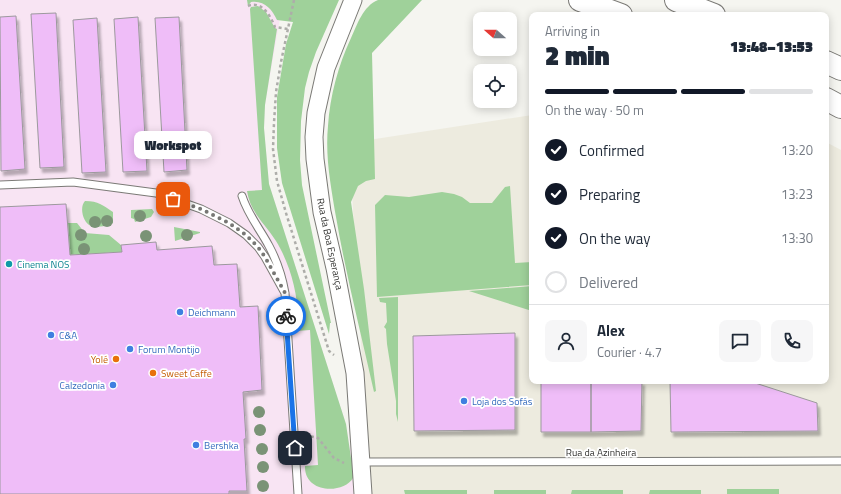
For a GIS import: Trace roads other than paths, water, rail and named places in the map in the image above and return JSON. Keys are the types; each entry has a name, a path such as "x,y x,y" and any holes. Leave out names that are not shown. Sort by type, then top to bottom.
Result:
{"highway":[{"path":"580,0 613,12"},
{"path":"676,0 706,12"},
{"path":"829,64 841,70"},
{"path":"829,101 841,107"}],"street":[{"name":"Rua da Boa Esperança","path":"352,2 326,68 316,113 314,159 322,212 335,268 355,373 363,494"}],"lane":[{"path":"0,185 73,182 156,193 201,209 229,223 246,235 265,257 285,293"},
{"path":"242,196 248,213 276,259 285,293 298,494"},
{"name":"Rua da Azinheira","path":"361,462 841,461"}],"place":[{"name":"Workspot","path":"173,199"},
{"name":"Cinema NOS","path":"9,264"},
{"name":"Deichmann","path":"180,312"},
{"name":"C&A","path":"51,335"},
{"name":"Forum Montijo","path":"130,349"},
{"name":"Yolé","path":"116,359"},
{"name":"Sweet Caffe","path":"153,373"},
{"name":"Calzedonia","path":"113,385"},
{"name":"Loja dos Sofás","path":"464,401"},
{"name":"Bershka","path":"196,445"}]}
